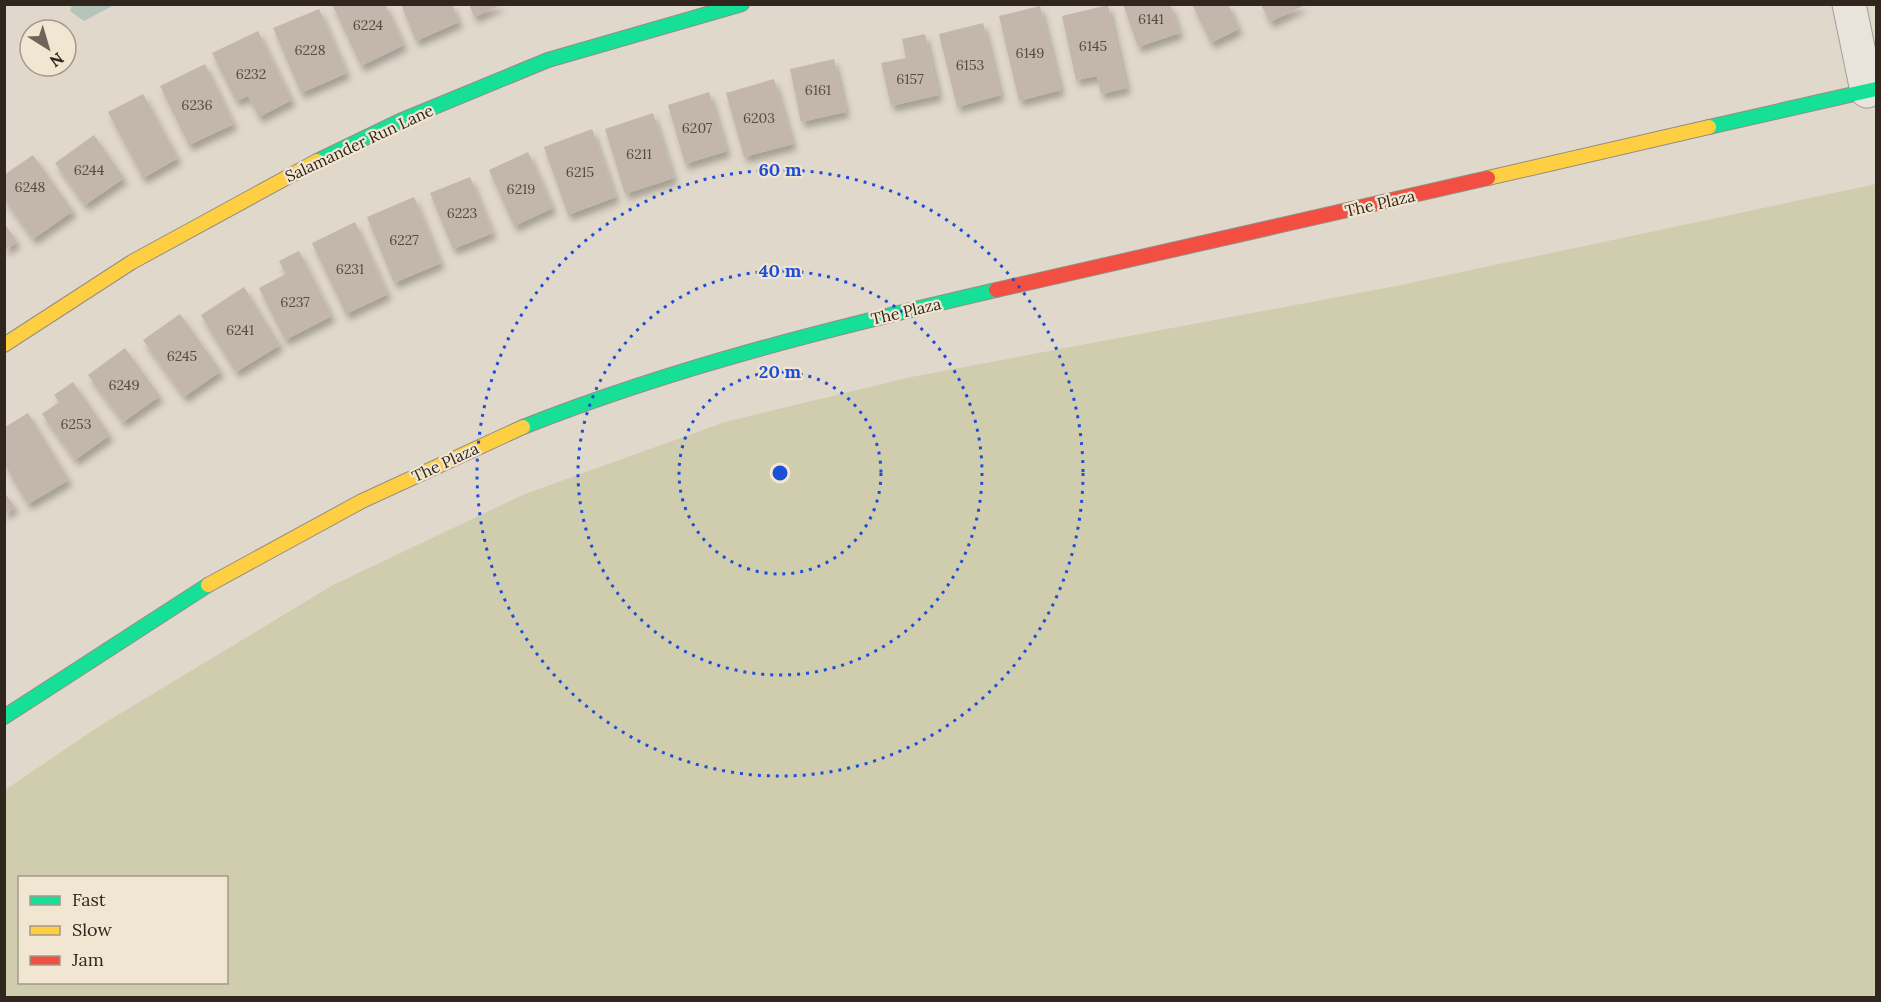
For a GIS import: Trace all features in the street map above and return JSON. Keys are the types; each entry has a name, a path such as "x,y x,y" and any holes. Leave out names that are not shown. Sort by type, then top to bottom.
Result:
{"street":[{"name":"Salamander Run Lane","path":"4,345 132,262 279,180 400,122 548,60 742,4"},
{"path":"1849,4 1872,90"},
{"name":"The Plaza","path":"4,717 234,570 328,519 440,463 546,418 649,381 757,347 850,324 1872,90"}],"shaded area":[{"path":"72,4 114,5 84,21 70,11"},
{"path":"1876,184 1876,997 5,997 5,790 98,727 333,585 525,494 725,422 911,377 1396,286"}],"building":[{"path":"332,4 385,4 404,45 361,66"},
{"path":"401,4 452,4 459,22 416,41"},
{"path":"469,4 503,4 474,17"},
{"path":"1123,4 1170,4 1180,33 1138,47"},
{"path":"1192,4 1228,4 1239,29 1211,43"},
{"path":"1108,5 1127,88 1101,94 1097,76 1076,80 1062,16"},
{"path":"1261,5 1305,5 1270,22"},
{"path":"1040,6 1061,90 1019,101 999,16"},
{"path":"319,9 347,73 301,93 273,28"},
{"path":"983,23 1001,95 957,107 939,34"},
{"path":"258,31 292,100 259,117 248,96 236,101 212,53"},
{"path":"925,34 939,95 891,106 881,63 906,58 902,39"},
{"path":"834,59 846,112 801,122 790,69"},
{"path":"205,64 234,124 189,145 160,86"},
{"path":"774,79 793,144 744,157 726,93"},
{"path":"709,92 727,151 685,164 668,105"},
{"path":"143,94 178,158 143,178 108,112"},
{"path":"653,113 674,178 625,194 605,129"},
{"path":"592,129 616,197 568,215 544,147"},
{"path":"94,135 124,178 85,205 55,163"},
{"path":"528,152 553,208 514,226 489,170"},
{"path":"33,155 73,211 33,239 4,198 4,175"},
{"path":"470,177 493,233 453,249 430,193"},
{"path":"414,197 441,263 394,283 367,217"},
{"path":"355,222 388,294 346,314 312,243"},
{"path":"5,224 17,242 5,250"},
{"path":"299,251 332,316 285,340 259,288 286,274 279,261"},
{"path":"244,287 280,345 236,372 201,315"},
{"path":"180,314 221,371 184,397 143,340"},
{"path":"125,348 160,396 123,422 88,375"},
{"path":"73,382 110,435 75,460 42,414 59,402 54,395"},
{"path":"28,413 69,480 28,504 5,465 5,427"},
{"path":"4,492 15,507 4,514"}],"traffic: fast":[{"path":"317,161 400,121 548,60 742,4"},
{"path":"1709,127 1876,89"},
{"path":"523,427 639,385 698,367 876,318 996,290"},
{"path":"4,717 208,585"}],"traffic: slow":[{"path":"1488,178 1709,127"},
{"path":"4,345 132,262 317,161"},
{"path":"208,585 362,501 523,427"}],"traffic: jam":[{"path":"996,290 1488,178"}]}
